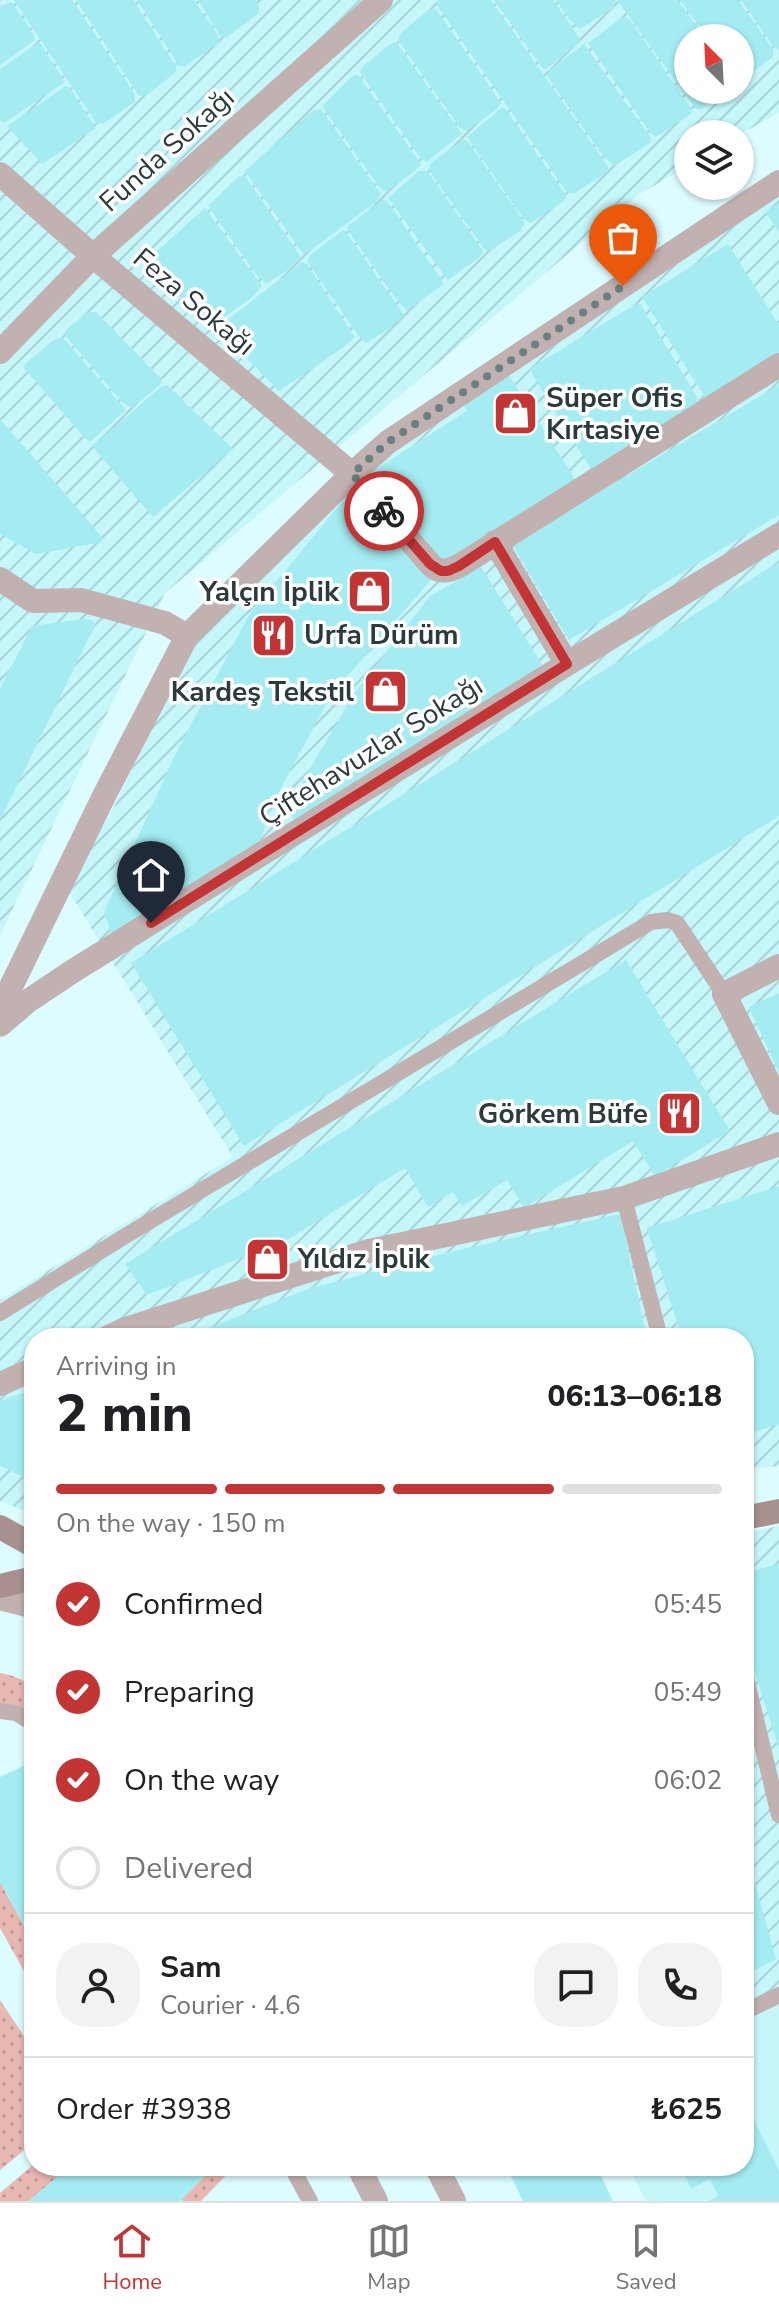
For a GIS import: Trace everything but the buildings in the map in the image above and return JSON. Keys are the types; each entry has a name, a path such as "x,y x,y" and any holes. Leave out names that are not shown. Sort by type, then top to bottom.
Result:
{"main road":[{"path":"754,1516 779,1511"},
{"path":"0,1527 24,1540"},
{"path":"0,1586 24,1580"}],"street":[{"name":"Funda Sokağı","path":"0,352 93,256 381,0"},
{"name":"Feza Sokağı","path":"0,174 352,474"},
{"path":"3,994 187,636 388,442 779,182"},
{"path":"352,474 436,570 448,571 779,365"},
{"name":"Çiftehavuzlar Sokağı","path":"0,1025 28,1001 73,971 779,535"},
{"path":"495,542 567,664"},
{"path":"0,579 33,601 81,600 165,623 187,636"},
{"path":"779,966 724,994 779,1103"},
{"path":"129,1328 369,1251 624,1198 779,1144"},
{"path":"0,1384 24,1373"},
{"path":"0,1598 24,1604"},
{"path":"363,2176 376,2201"},
{"path":"441,2176 454,2201"}],"lane":[{"path":"0,1313 651,922 668,920 677,923 724,994"},
{"path":"624,1198 657,1328"},
{"path":"0,1711 16,1713 24,1718"},
{"path":"754,1711 779,1815"},
{"path":"754,2007 779,1995"},
{"path":"296,2176 310,2201"}],"shaded area":[{"path":"0,0 779,0 779,112 754,127 754,120 674,120 674,174 638,195 165,593 0,935"},
{"path":"779,190 779,1466 754,1468 754,1328 24,1328 24,1511 0,1501 0,1300 233,1157 68,890 117,801 192,637 389,449"},
{"path":"779,1526 779,2000 754,2011 754,1531"},
{"path":"0,1673 24,1682 24,1715 0,1711"},
{"path":"0,1882 24,1926 24,1971 0,1928"},
{"path":"0,2000 24,2036 24,2150 0,2170"},
{"path":"779,2000 779,2201 646,2201 633,2176 754,2176 754,2011"},
{"path":"24,2173 24,2176 58,2176 29,2201 0,2201 0,2193"},
{"path":"205,2176 225,2176 201,2201 181,2200"}],"way so far":[{"path":"384,511 352,474 388,442 623,286"}],"place":[{"name":"Süper Ofis Kırtasiye","path":"515,414"},
{"name":"Yalçın İplik","path":"370,592"},
{"name":"Urfa Dürüm","path":"273,635"},
{"name":"Kardeş Tekstil","path":"385,692"},
{"name":"Görkem Büfe","path":"679,1114"},
{"name":"Yıldız İplik","path":"267,1259"}],"route":[{"path":"151,923 567,664 495,542 459,566 448,571 436,570 384,511"}]}
